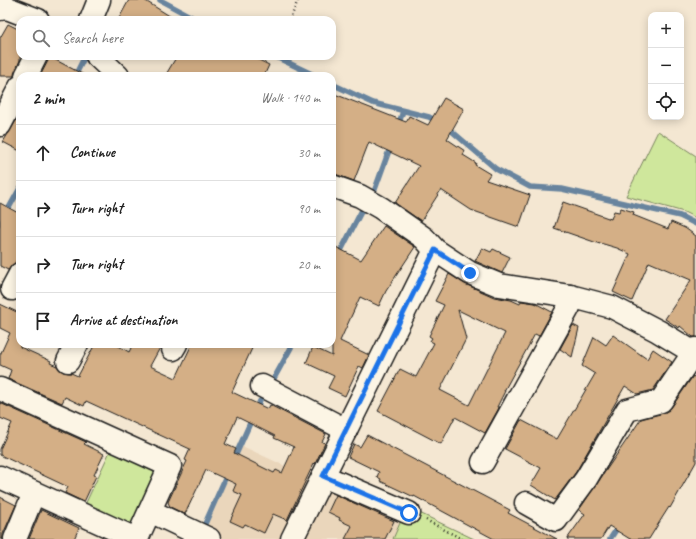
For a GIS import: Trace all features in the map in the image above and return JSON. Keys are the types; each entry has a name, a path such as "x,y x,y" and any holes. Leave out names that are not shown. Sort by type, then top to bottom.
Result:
{"street":[{"path":"93,16 99,0"},
{"path":"0,9 8,8 28,16"},
{"path":"28,72 34,60"},
{"path":"101,60 114,72"},
{"path":"0,125 16,95"},
{"path":"336,187 360,196 381,208 424,238 435,250 470,273 500,285 570,296 612,307 695,352 661,401 627,410 586,479 556,520 526,503"},
{"path":"292,539 435,250"},
{"path":"483,462 569,307 570,296"},
{"path":"262,386 346,430"},
{"path":"0,389 170,466 137,539 0,477"},
{"path":"323,476 409,513"},
{"path":"15,539 34,493"},
{"path":"150,511 209,539"}],"path":[{"path":"292,16 298,0"},
{"path":"409,513 462,539"}],"shaded area":[{"path":"242,446 311,478 281,539 200,539"},
{"path":"334,475 407,507 393,539 303,539"}],"green space":[{"path":"658,131 696,156 696,218 684,212 626,196"},
{"path":"112,447 160,470 134,530 84,507"},
{"path":"407,507 474,539 393,539"}],"building":[{"path":"129,0 144,0 170,16 120,16"},
{"path":"8,24 16,28 16,60 20,60 14,76 0,76 0,38"},
{"path":"48,60 56,60 78,72 42,72"},
{"path":"175,60 259,60 269,65 266,72 167,72"},
{"path":"336,95 406,122 409,116 428,125 444,98 464,109 447,139 465,151 463,155 476,163 475,165 490,174 486,180 530,195 519,227 471,210 441,190 421,221 395,203 419,166 369,142 354,181 336,174"},
{"path":"16,121 16,149 3,142"},
{"path":"563,202 611,219 614,211 619,212 621,208 634,212 633,215 668,229 671,222 685,228 696,236 696,337 693,337 680,326 679,328 665,319 691,280 649,262 632,301 613,292 630,254 617,248 600,244 554,228"},
{"path":"0,203 16,212 16,261 8,270 0,266"},
{"path":"384,226 415,247 386,291 379,306 360,297 340,341 369,355 363,368 359,366 345,396 328,388 334,376 306,363 313,348 332,356 332,348 336,348 336,247 361,260"},
{"path":"482,248 491,252 493,249 510,257 502,273 475,261"},
{"path":"449,274 465,284 494,297 511,300 520,304 521,301 535,303 552,312 539,336 535,334 504,391 497,407 499,408 485,433 455,417 441,444 378,411 400,369 416,377 434,343 430,341 432,338 429,336 444,305 435,301","holes":["458,310 505,333 469,405 440,390 466,339"]},
{"path":"0,304 16,312 16,348 22,348 51,361 50,363 57,366 63,372 78,376 93,348 122,348 129,352 131,348 160,348 150,366 176,378 190,348 252,348 232,392 268,409 270,405 326,434 322,442 325,443 287,520 273,514 264,533 245,524 243,527 230,521 242,495 233,491 236,484 206,470 185,514 170,507 168,502 187,461 185,460 190,449 86,401 84,406 65,397 62,403 8,379 11,370 0,365 0,355 10,333 0,328","holes":["237,417 275,436 274,438 294,447 282,473 276,470 274,473 234,453 236,449 225,444"]},
{"path":"573,325 579,328 572,357 560,349"},
{"path":"613,335 647,359 653,349 672,362 653,390 637,394 625,386 576,472 555,500 531,485 541,468 505,449 521,420 557,439 595,374 582,366 594,337 606,345"},
{"path":"693,376 696,379 696,462 670,508 669,507 649,539 630,539 609,526 601,539 567,539 585,514 579,510 641,419 664,413 671,408"},
{"path":"0,403 86,442 84,444 104,454 84,502 65,493 68,487 0,455 0,449 12,423 0,418"},
{"path":"367,435 510,510 508,513 557,539 494,539 414,496 380,481 381,479 377,477 379,472 348,457 354,444 360,447"},
{"path":"336,495 394,521 385,539 345,539 352,526 339,520 340,518 328,512"},
{"path":"0,497 16,505 3,534 3,539 0,539"},
{"path":"41,510 79,528 74,539 29,539"}],"waterway":[{"path":"160,0 190,16"},
{"path":"77,72 83,60"},
{"path":"282,60 308,72"},
{"path":"336,86 373,103 429,117 438,122"},
{"path":"398,126 403,111"},
{"path":"447,127 496,169 530,187 562,189 680,216 696,224"},
{"path":"374,192 391,145"},
{"path":"0,224 16,195"},
{"path":"336,260 362,210"},
{"path":"272,382 291,348"},
{"path":"233,461 260,401"},
{"path":"204,526 228,472"},
{"path":"610,539 620,524"}],"route":[{"path":"409,513 323,476 435,250 470,273"}]}
